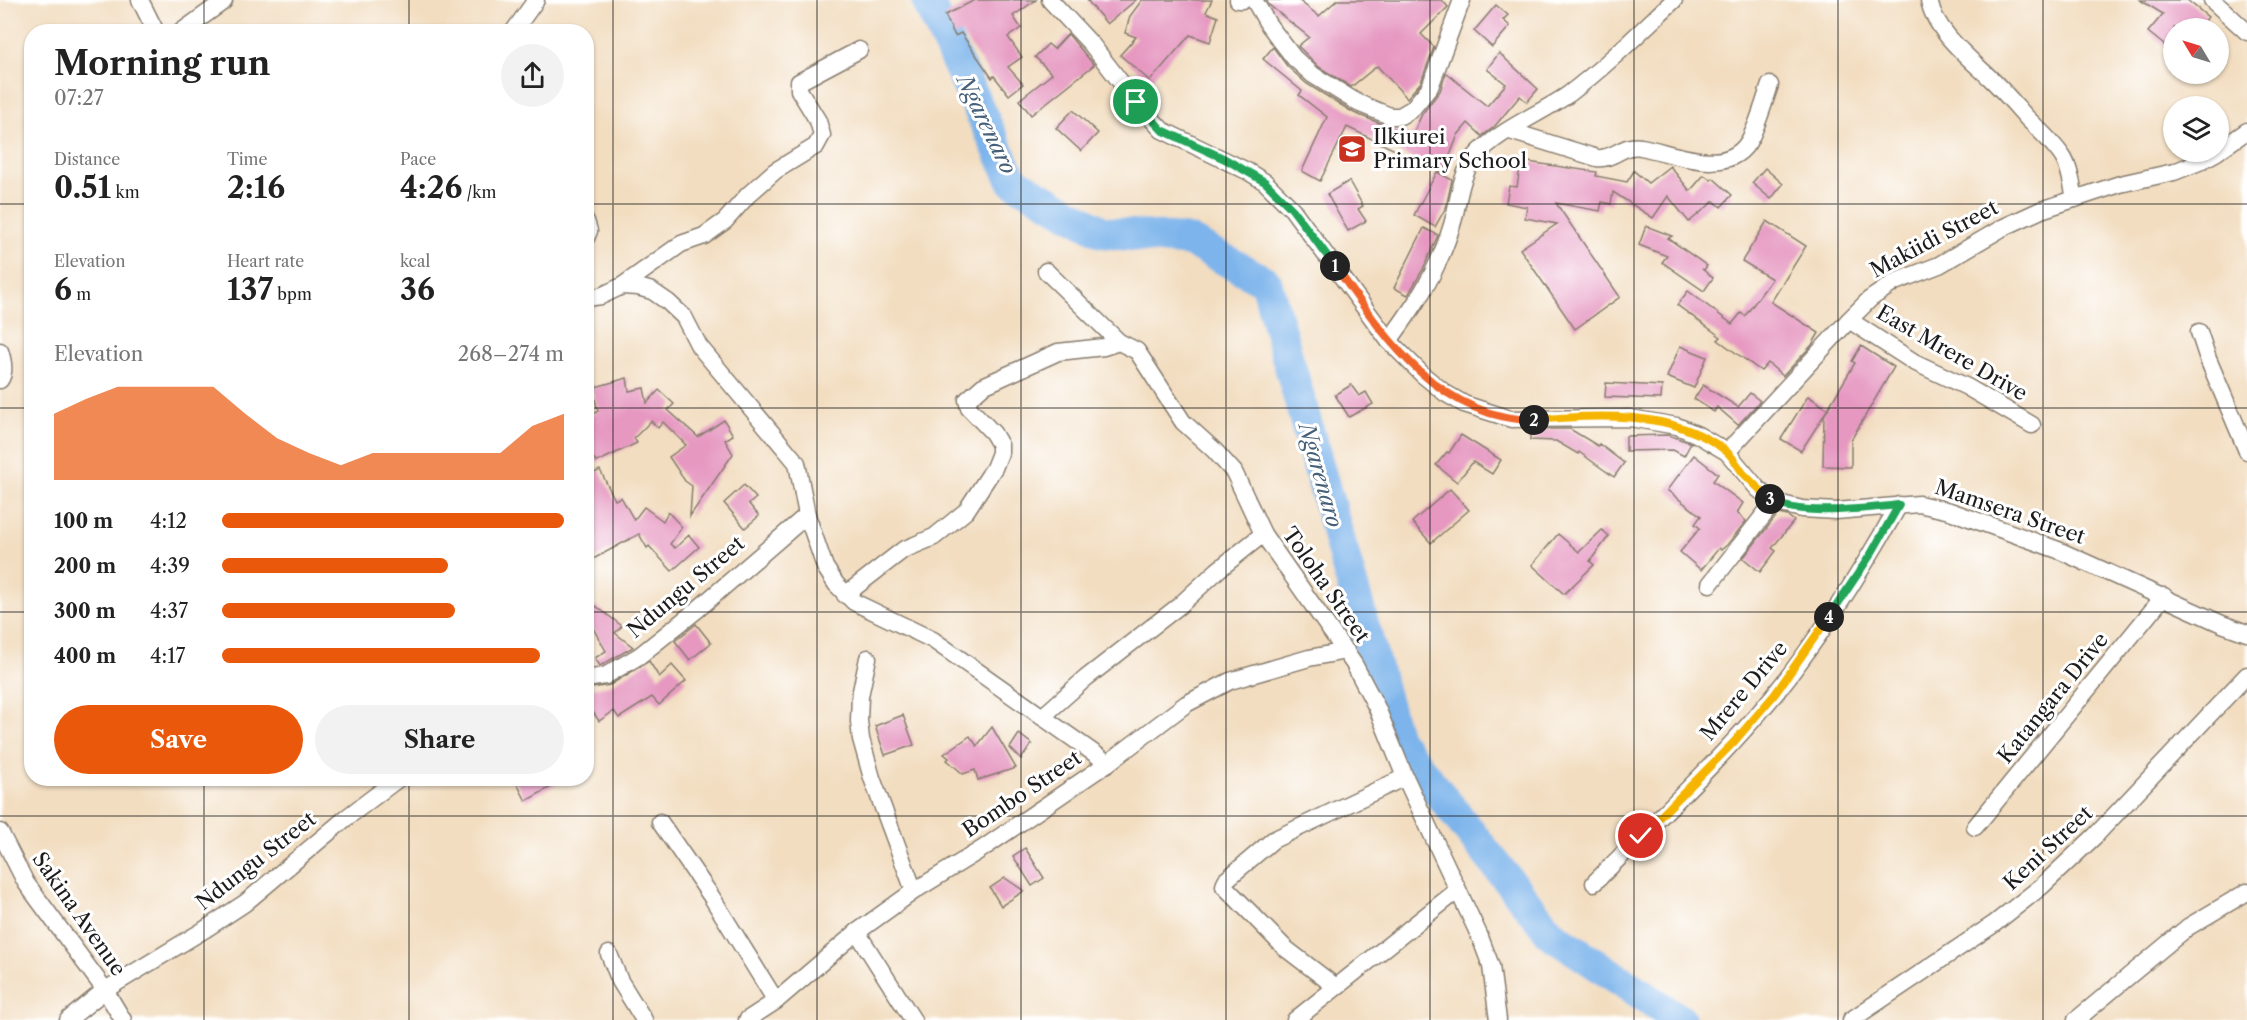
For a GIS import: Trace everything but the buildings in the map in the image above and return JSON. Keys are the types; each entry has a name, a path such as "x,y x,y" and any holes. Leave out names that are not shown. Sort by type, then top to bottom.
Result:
{"street":[{"path":"140,0 152,24"},
{"path":"519,24 536,0"},
{"name":"Mamsera Street","path":"1050,0 1092,45 1141,108 1162,130 1265,182 1292,209 1389,341 1445,393 1478,410 1511,419 1601,417 1652,421 1677,426 1727,452 1758,489 1774,502 1802,509 1836,511 1919,504 1950,511 2058,550 2222,624 2247,633"},
{"path":"1254,0 1268,24 1294,58 1313,75 1358,103 1390,116 1400,116 1412,109 1430,87 1462,0"},
{"path":"1389,341 1409,314 1437,265 1452,225 1463,178 1473,160 1485,146 1497,137 1569,93 1628,44 1674,0"},
{"path":"1929,0 1930,7 1961,53 1991,79 2046,137 2064,160 2075,199"},
{"path":"2212,0 2247,32"},
{"path":"192,24 224,1"},
{"path":"594,297 602,296 622,286 681,244 704,236 725,221 748,195 775,171 816,146 822,135 818,121 799,90 799,82 859,50"},
{"path":"1510,130 1597,158 1611,157 1630,147 1639,146 1715,162 1729,159 1740,153 1750,139 1770,85"},
{"name":"Makiidi Street","path":"2229,143 2247,131"},
{"name":"Makiidi Street","path":"1727,452 1849,320 1870,299 1895,282 1940,265 2004,227 2041,210 2120,184 2174,172 2199,162"},
{"name":"Toloha Street","path":"1046,271 1119,342 1137,351 1183,422 1226,462 1263,534 1284,567 1346,651 1377,708 1405,777 1491,966 1498,1020"},
{"path":"622,286 652,291 668,302 684,318 699,346 797,463 807,515 825,567 845,595 854,602 933,640 1108,763"},
{"name":"East Mrere Drive","path":"1849,320 1914,362 1967,387 2032,425"},
{"path":"2199,332 2247,452"},
{"path":"845,595 903,550 934,537 966,511 994,468 1000,453 1000,445 969,408 967,400 983,386 1058,352 1104,347 1119,342"},
{"path":"0,351 3,360 3,376 0,380"},
{"path":"1710,584 1774,502"},
{"name":"Mrere Drive","path":"1594,883 1734,742 1775,694 1844,596 1899,505"},
{"name":"Ndungu Street","path":"594,678 605,676 639,656 698,609 807,515"},
{"path":"1042,717 1086,678 1179,606 1218,570 1263,534"},
{"name":"Katangara Drive","path":"1975,827 2164,596"},
{"name":"Bombo Street","path":"747,1020 776,1001 856,932 1108,763 1185,704 1230,681 1309,658 1346,651"},
{"path":"868,658 860,696 861,739 872,778 914,891"},
{"name":"Keni Street","path":"1851,1020 1994,924 2042,886 2096,836 2247,675"},
{"path":"1336,987 1285,948 1224,886 1226,880 1273,840 1405,777"},
{"name":"Ndungu Street","path":"68,1020 105,990 244,903 346,818 388,786"},
{"path":"660,822 711,896 776,1001"},
{"name":"Sakina Avenue","path":"0,832 26,883 105,990 123,1020"},
{"path":"1295,1020 1458,890"},
{"path":"2076,1020 2188,927 2247,892"},
{"path":"856,932 913,1020"},
{"path":"609,954 620,981 644,1020"}],"waterway":[{"name":"Ngarenaro","path":"927,0 1013,181 1102,232 1190,241 1266,282 1396,739 1551,934 1680,1020"}],"place":[{"name":"Ilkiurei Primary School","path":"1352,149"}],"route":[{"path":"1136,102 1151,121 1162,130 1225,159 1265,182 1307,228 1389,341 1423,375 1445,393 1464,404 1511,419 1630,418 1677,426 1727,452 1758,489 1774,502 1802,509 1836,511 1899,505 1844,596 1775,694 1734,742 1641,836"}]}
